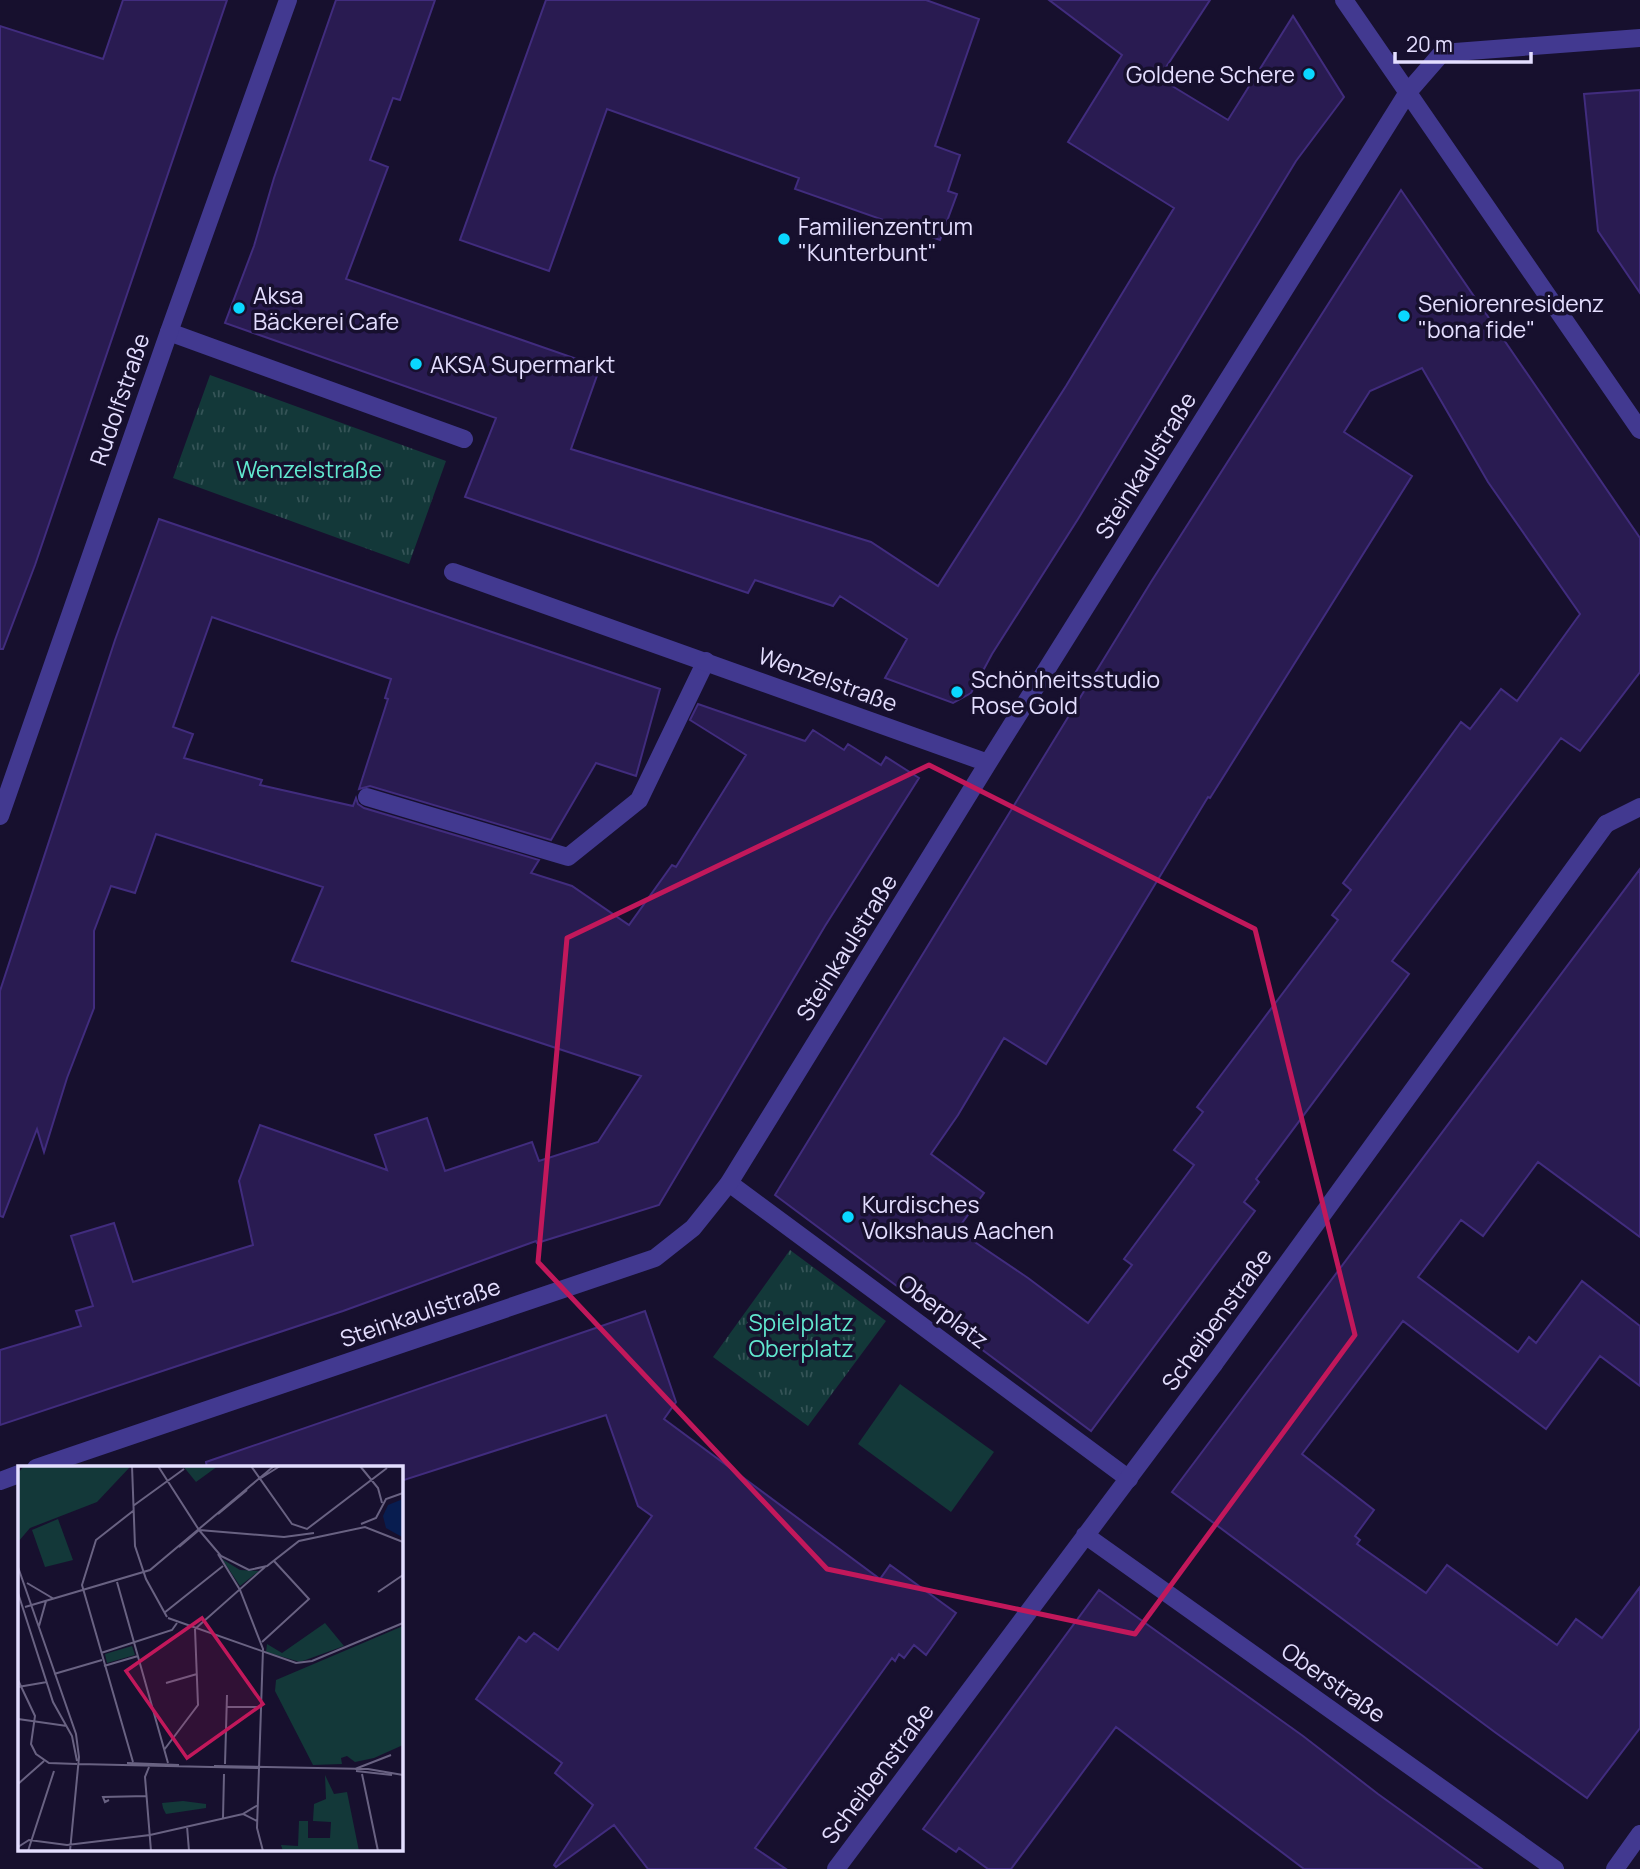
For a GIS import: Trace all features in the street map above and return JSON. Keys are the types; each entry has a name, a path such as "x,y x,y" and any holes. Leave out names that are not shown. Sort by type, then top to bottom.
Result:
{"street":[{"name":"Rudolfstraße","path":"0,816 288,0"},
{"path":"1344,0 1640,430"},
{"name":"Steinkaulstraße","path":"42,1466 655,1258 693,1227 729,1183 1408,92 1442,53 1640,38"},
{"path":"169,332 464,439"},
{"name":"Wenzelstraße","path":"453,572 988,763"},
{"path":"367,797 568,858 639,800 706,661"},
{"name":"Scheibenstraße","path":"836,1869 1214,1364 1606,824 1640,807"},
{"name":"Oberplatz","path":"729,1183 1129,1479"},
{"path":"0,1481 18,1474"},
{"name":"Oberstraße","path":"1085,1535 1555,1869"},
{"path":"1615,1869 1640,1833"}],"highlighted area":[{"path":"929,765 1255,929 1355,1335 1135,1634 827,1569 538,1262 567,938"}],"green space":[{"name":"Wenzelstraße","path":"210,375 446,461 409,564 173,478"},
{"name":"Spielplatz Oberplatz","path":"790,1250 886,1321 808,1426 713,1357"},
{"path":"900,1384 994,1452 951,1512 858,1444"}],"building":[{"path":"123,0 227,0 35,565 3,649 0,649 0,26 103,59"},
{"path":"336,0 435,0 400,100 393,98 370,160 388,167 346,279 600,367 571,449 871,542 938,586 1066,386 1174,208 1068,142 1122,55 1049,0 1210,0 1159,78 1228,120 1293,16 1344,97 1296,161 1078,519 992,654 971,693 953,703 885,678 907,639 840,596 833,606 755,580 748,593 465,497 496,418 225,323 254,246 274,178"},
{"path":"546,0 926,0 979,19 935,146 960,155 948,191 957,194 940,240 795,189 799,178 607,109 549,271 460,240"},
{"path":"1640,90 1640,293 1598,231 1584,94"},
{"path":"1401,190 1640,538 1640,672 1580,751 1561,738 1392,961 1409,974 1256,1179 1259,1182 1244,1202 1255,1211 1091,1431 775,1195 1151,582","holes":["1422,368 1488,482 1580,614 1517,701 1501,689 1470,729 1461,722 1343,883 1351,890 1332,915 1338,920 1197,1107 1203,1112 1174,1150 1194,1165 1124,1259 1132,1265 1088,1323 957,1230 984,1193 931,1154 1004,1038 1046,1064 1208,797 1210,798 1412,476 1344,432 1370,391"]},
{"path":"159,519 660,689 636,776 596,763 551,840 370,786 359,789 388,699 385,698 391,679 212,617 173,727 193,734 184,758 262,780 260,785 353,806 356,798 358,804 364,808 539,860 531,873 572,886 629,925 672,865 676,867 746,755 690,720 698,704 805,741 813,730 844,750 848,744 881,765 886,757 919,778 825,926 659,1205 537,1243 536,1241 343,1311 0,1425 0,1350 81,1326 76,1311 93,1306 71,1236 114,1223 133,1282 253,1245 239,1181 260,1125 387,1170 375,1135 427,1118 445,1171 532,1142 539,1161 598,1142 641,1076 292,961 323,887 156,834 135,893 111,886 94,931 94,1008 67,1078 44,1152 37,1129 3,1217 0,1216 0,991 115,640"},
{"path":"1640,869 1640,1237 1538,1162 1483,1236 1461,1220 1418,1277 1518,1352 1529,1337 1536,1343 1582,1281 1640,1326 1640,1386 1600,1356 1546,1429 1403,1321 1302,1454 1374,1510 1355,1536 1360,1540 1357,1544 1426,1593 1447,1565 1557,1645 1576,1619 1602,1638 1640,1587 1640,1728 1587,1798 1172,1492"},
{"path":"645,1311 676,1402 664,1419 880,1579 890,1565 956,1613 926,1655 914,1645 904,1658 899,1654 895,1661 892,1658 755,1848 786,1869 648,1869 614,1825 556,1867 554,1865 593,1805 555,1773 562,1763 476,1699 519,1637 526,1642 534,1633 558,1650 652,1516 638,1506 606,1415 402,1481 402,1466 207,1466 206,1462"},
{"path":"1099,1590 1303,1736 1482,1869 1304,1869 1116,1727 1011,1869 988,1869 959,1848 956,1852 923,1829"}],"place":[{"name":"Goldene Schere","path":"1309,74"},
{"name":"Familienzentrum \"Kunterbunt\"","path":"784,239"},
{"name":"Aksa Bäckerei Cafe","path":"239,308"},
{"name":"Seniorenresidenz \"bona fide\"","path":"1404,316"},
{"name":"AKSA Supermarkt","path":"416,364"},
{"name":"Schönheitsstudio Rose Gold","path":"957,692"},
{"name":"Kurdisches Volkshaus Aachen","path":"848,1217"}]}
